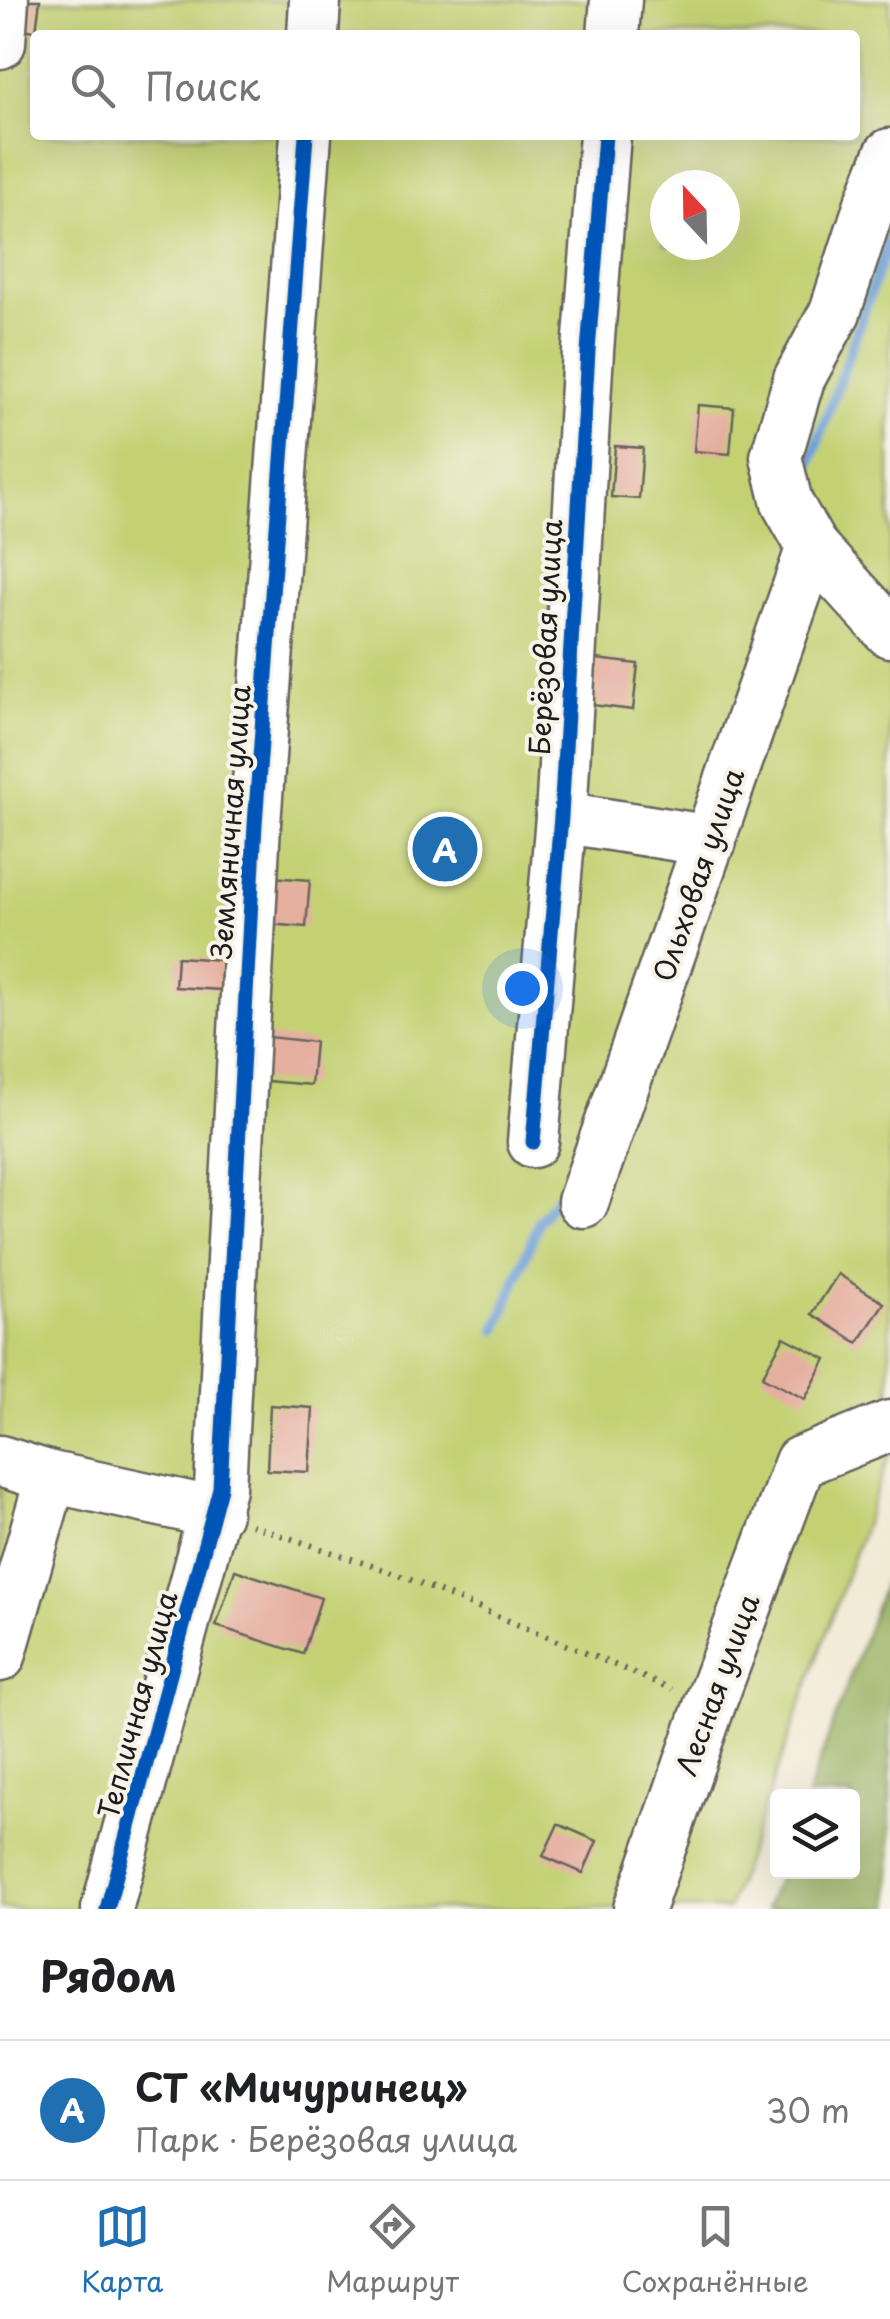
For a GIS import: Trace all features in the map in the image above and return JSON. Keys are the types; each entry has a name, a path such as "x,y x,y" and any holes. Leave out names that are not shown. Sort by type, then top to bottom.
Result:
{"street":[{"path":"0,43 2,0"},
{"path":"313,30 315,0"},
{"path":"613,30 616,0"},
{"name":"Земляничная улица","path":"216,1513 254,824 306,140"},
{"name":"Берёзовая улица","path":"533,1142 560,817 605,140"},
{"path":"890,154 835,312 799,379 776,456 787,504 812,547 890,632"},
{"name":"Ольховая улица","path":"584,1202 693,838 812,547"},
{"path":"560,817 693,838"},
{"name":"Лесная улица","path":"639,1909 800,1462 890,1426"},
{"path":"0,1461 51,1477 216,1513"},
{"path":"0,1656 51,1477"},
{"name":"Тепличная улица","path":"108,1909 216,1513"}],"path":[{"path":"216,1513 399,1575 710,1704"}],"green space":[{"path":"0,0 890,0 890,1453 728,1909 0,1909"},
{"path":"890,1567 890,1909 766,1909 777,1879 860,1879 860,1789 810,1789"}],"building":[{"path":"8,0 40,0 36,30 5,27"},
{"path":"698,405 734,408 730,454 694,451"},
{"path":"615,446 643,448 639,499 611,497"},
{"path":"597,659 638,664 633,710 592,705"},
{"path":"270,877 310,880 306,927 267,924"},
{"path":"177,957 222,960 220,990 175,987"},
{"path":"260,1036 315,1042 311,1085 256,1080"},
{"path":"838,1274 884,1303 858,1343 812,1314"},
{"path":"784,1337 826,1359 805,1399 762,1377"},
{"path":"270,1405 313,1408 309,1472 267,1470"},
{"path":"235,1570 321,1598 303,1654 216,1626"},
{"path":"558,1824 597,1841 583,1873 543,1856"}],"waterway":[{"path":"802,487 890,237"},
{"path":"497,1330 539,1221 568,1183"}],"cycle path":[{"path":"107,1909 220,1488 255,824 306,140"},
{"path":"533,1142 561,817 588,351 605,140"}],"place":[{"name":"СТ «Мичуринец»","path":"445,849"}]}
